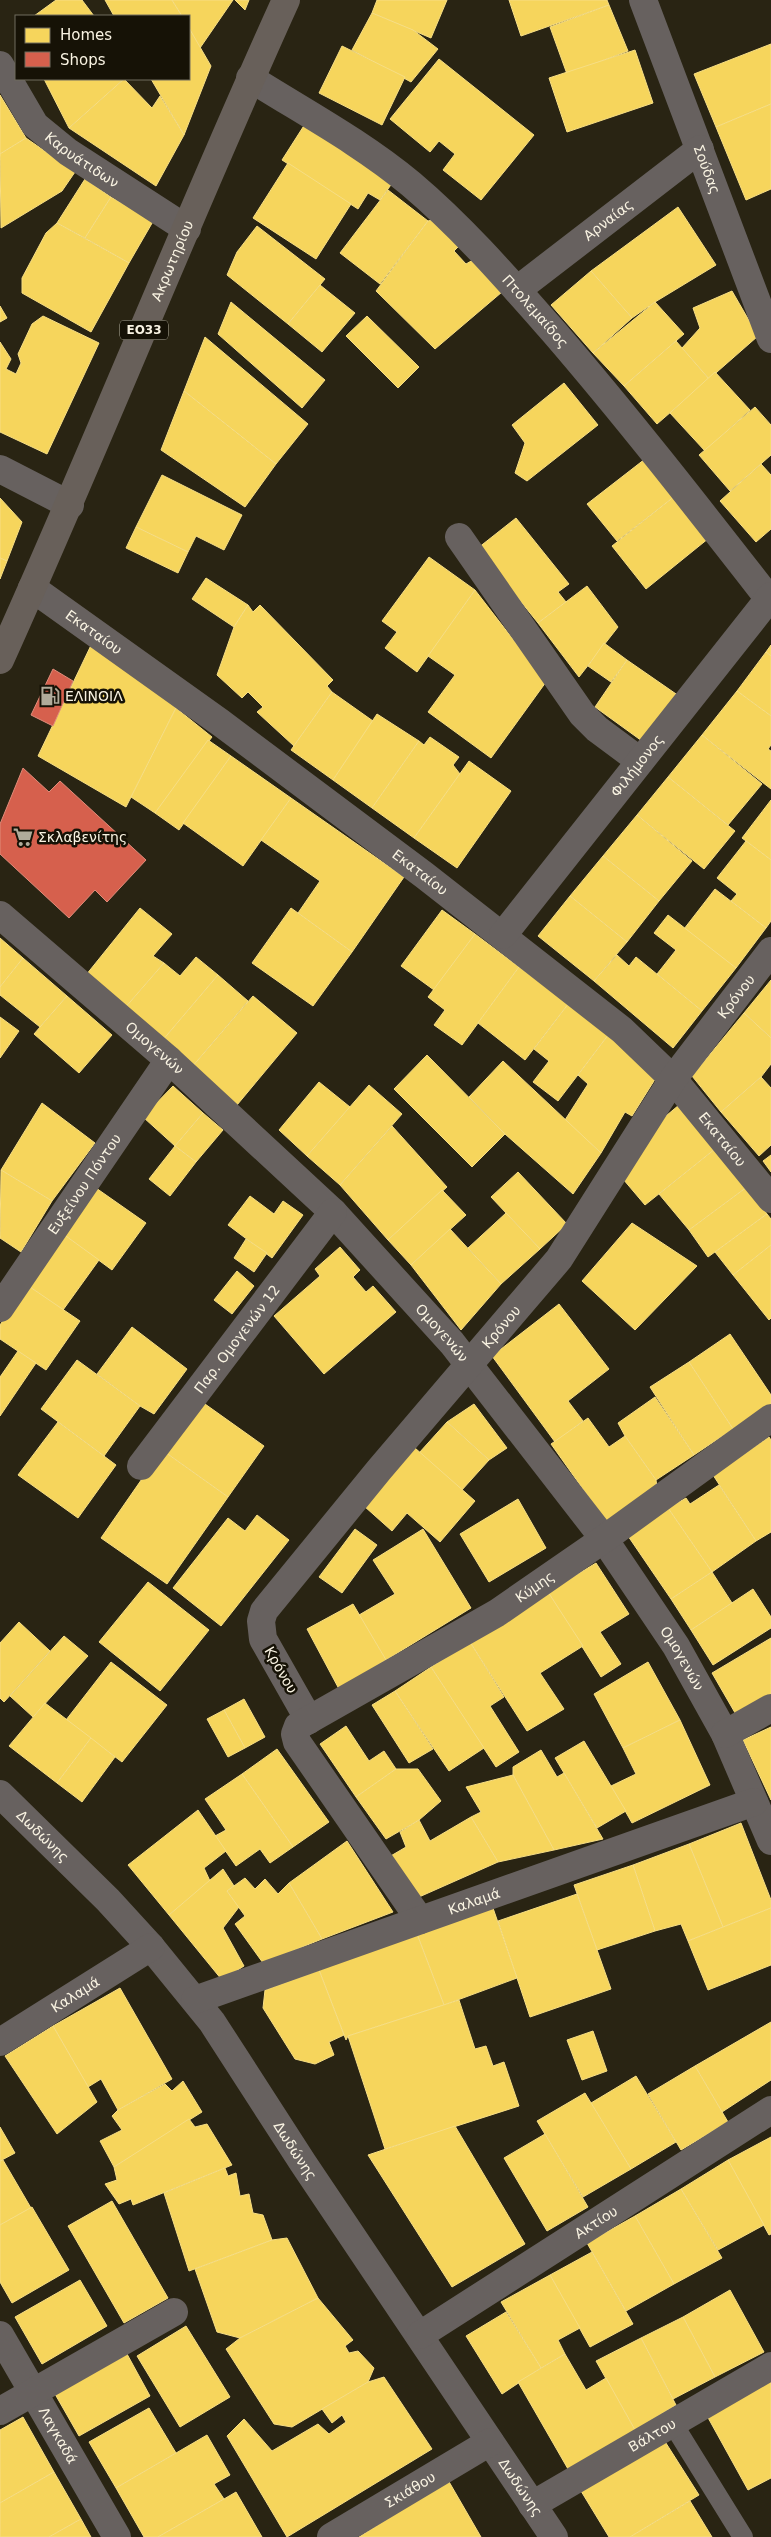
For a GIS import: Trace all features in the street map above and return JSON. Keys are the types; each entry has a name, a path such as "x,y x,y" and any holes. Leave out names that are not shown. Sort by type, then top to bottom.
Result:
{"main road":[{"name":"Ακρωτηρίου","path":"0,660 70,505 250,78 286,0"}],"street":[{"name":"Σούδας","path":"643,0 771,339"},
{"name":"Καρυάτιδων","path":"0,65 36,125 68,152 187,229"},
{"name":"Πτολεμαίδος","path":"250,78 383,163 411,184 470,240 517,290 590,374 770,598"},
{"name":"Αρναίας","path":"517,290 700,149"},
{"path":"0,469 70,505"},
{"path":"459,537 582,714 597,729 640,761"},
{"name":"Εκαταίου","path":"32,588 221,723 503,935 622,1030 673,1079 771,1198"},
{"name":"Φιλήμονος","path":"503,935 770,598"},
{"name":"Ομογενών","path":"0,915 169,1060 333,1212 452,1343 604,1539 676,1646 725,1734 771,1841"},
{"name":"Κρόνου","path":"420,1920 303,1731 263,1639 261,1621 264,1612 305,1559 559,1259 673,1079 771,951"},
{"name":"Ευξείνου Πόντου","path":"0,1308 169,1060"},
{"name":"Παρ. Ομογενών 12","path":"141,1466 333,1212"},
{"name":"Κύμης","path":"303,1731 497,1613 604,1539 771,1418"},
{"path":"725,1734 771,1708"},
{"name":"Δωδώνης","path":"0,1794 102,1893 151,1947 195,2000 554,2537"},
{"name":"Καλαμά","path":"195,2000 754,1802"},
{"name":"Καλαμά","path":"0,2042 151,1947"},
{"name":"Ακτίου","path":"420,2335 771,2110"},
{"path":"0,2411 174,2312"},
{"name":"Λαγκαδά","path":"0,2335 117,2537"},
{"name":"Βάλτου","path":"532,2505 771,2366"},
{"name":"Σκιάθου","path":"331,2537 490,2442"}],"lane":[{"path":"674,2424 743,2537"}],"building: Homes":[{"path":"56,0 82,0 93,15 35,15"},
{"path":"105,0 172,0 181,15 113,15"},
{"path":"172,0 233,0 200,48 190,30 190,15 181,15"},
{"path":"235,0 249,0 245,10"},
{"path":"377,0 447,0 431,38 372,13"},
{"path":"509,0 607,0 609,5 521,36"},
{"path":"609,5 628,51 567,74 550,27"},
{"path":"372,13 413,30 438,49 411,82 352,50"},
{"path":"190,30 211,66 184,135 152,80 190,80"},
{"path":"771,44 771,104 716,127 694,74"},
{"path":"342,46 405,77 382,125 319,93"},
{"path":"635,50 653,103 567,132 549,78"},
{"path":"439,59 534,135 481,200 443,170 455,154 439,141 430,152 390,119"},
{"path":"45,80 123,80 69,128"},
{"path":"125,80 152,108 160,96 184,135 156,186 69,128"},
{"path":"0,95 26,138 0,154"},
{"path":"771,104 771,189 746,200 716,127"},
{"path":"305,124 393,182 380,200 368,193 358,209 282,160"},
{"path":"26,138 75,172 62,191 1,228 0,154"},
{"path":"288,163 351,204 316,259 253,218"},
{"path":"85,179 111,197 85,238 57,223"},
{"path":"388,190 428,221 380,284 340,253"},
{"path":"111,197 125,205 130,203 155,218 129,263 85,238"},
{"path":"678,207 716,265 632,318 591,271"},
{"path":"436,219 460,245 454,251 466,264 473,260 502,292 435,349 376,291 428,221"},
{"path":"57,223 129,263 91,332 22,293 22,278 46,233"},
{"path":"257,226 325,279 288,324 227,275 237,252"},
{"path":"591,271 632,318 593,353 551,305"},
{"path":"320,285 355,313 322,352 288,324"},
{"path":"732,291 758,336 709,379 682,348 700,328 693,308"},
{"path":"231,302 325,380 302,408 218,334"},
{"path":"655,302 684,334 624,386 593,353"},
{"path":"0,306 7,318 0,322"},
{"path":"43,316 99,343 47,454 0,432 0,342 11,359 6,369 16,374 21,363 18,354 32,324"},
{"path":"367,316 419,367 398,388 346,336"},
{"path":"205,337 308,424 276,464 184,391"},
{"path":"676,341 709,379 657,424 624,386"},
{"path":"715,372 750,410 705,451 670,413"},
{"path":"564,383 598,425 527,481 515,473 525,443 512,425"},
{"path":"184,391 276,464 245,507 161,450"},
{"path":"755,407 771,425 771,455 730,491 699,455"},
{"path":"645,459 675,496 617,541 587,504"},
{"path":"761,464 771,475 771,529 756,542 720,501"},
{"path":"162,475 242,515 224,550 196,536 188,552 136,527"},
{"path":"675,496 709,538 646,589 612,546"},
{"path":"0,498 22,522 7,561 0,558"},
{"path":"516,518 569,584 558,592 566,602 538,623 478,548"},
{"path":"136,527 188,552 178,573 126,548"},
{"path":"429,557 475,590 417,672 385,648 397,632 382,621"},
{"path":"0,558 7,561 0,579"},
{"path":"206,578 248,605 234,627 192,599"},
{"path":"587,586 618,627 579,677 538,623"},
{"path":"475,590 546,682 491,758 428,712 455,675 428,656"},
{"path":"248,605 253,612 260,605 333,680 327,686 332,692 294,746 257,712 263,707 248,692 242,698 217,675 234,627"},
{"path":"94,639 176,708 126,807 38,756"},
{"path":"604,643 627,660 611,682 588,666"},
{"path":"771,645 771,656 766,652"},
{"path":"766,652 771,656 771,716 737,691"},
{"path":"627,660 679,696 642,741 595,707"},
{"path":"737,691 771,716 771,745 768,749 771,751 771,789 702,735"},
{"path":"332,692 373,721 333,780 291,750"},
{"path":"176,708 212,737 155,813 131,797"},
{"path":"377,714 419,741 372,808 333,780"},
{"path":"702,735 762,784 728,825 668,777"},
{"path":"430,737 459,757 453,765 460,774 414,838 372,808 419,741 424,745"},
{"path":"208,740 231,756 179,830 155,813"},
{"path":"231,756 291,798 243,866 183,823"},
{"path":"469,761 511,791 457,868 414,838"},
{"path":"668,777 735,831 704,869 637,815"},
{"path":"291,798 404,877 352,952 298,913 320,881 261,840"},
{"path":"771,800 771,860 742,838"},
{"path":"637,815 692,861 659,901 603,856"},
{"path":"746,841 771,860 771,921 766,928 731,901 737,894 717,878"},
{"path":"603,856 659,901 627,942 570,896"},
{"path":"715,889 766,928 736,968 684,929"},
{"path":"570,896 627,942 594,981 538,936"},
{"path":"140,908 172,934 153,956 164,963 124,1009 86,975"},
{"path":"291,908 352,952 313,1006 252,963"},
{"path":"442,910 475,934 434,990 401,966"},
{"path":"668,915 736,968 702,1011 657,974 676,950 654,933"},
{"path":"475,934 519,967 462,1045 434,1025 445,1010 428,997"},
{"path":"0,938 23,958 0,987"},
{"path":"617,955 629,966 636,957 702,1011 673,1048 594,981"},
{"path":"196,957 218,975 162,1041 124,1009 164,963 180,976"},
{"path":"23,958 67,996 40,1027 0,995 0,987"},
{"path":"519,967 569,1003 525,1060 478,1023"},
{"path":"218,975 248,1001 192,1067 162,1041"},
{"path":"771,980 771,1038 744,1013"},
{"path":"67,996 112,1035 79,1073 34,1034"},
{"path":"253,996 297,1033 237,1105 192,1067"},
{"path":"569,1003 609,1034 558,1101 533,1082 549,1061 534,1049"},
{"path":"744,1013 771,1038 771,1064 761,1077 721,1112 692,1076"},
{"path":"0,1017 19,1031 0,1058"},
{"path":"609,1034 659,1073 632,1116 625,1112 601,1153 565,1120 588,1084 578,1075"},
{"path":"427,1055 505,1134 472,1167 394,1089"},
{"path":"503,1061 601,1153 573,1194 505,1134 469,1097"},
{"path":"761,1077 771,1088 771,1145 759,1156 721,1112"},
{"path":"319,1082 350,1107 307,1156 279,1130"},
{"path":"369,1085 402,1114 340,1185 307,1156"},
{"path":"173,1086 203,1113 175,1146 143,1117"},
{"path":"42,1103 95,1143 52,1201 1,1170"},
{"path":"679,1105 715,1149 645,1205 623,1179 654,1126"},
{"path":"203,1113 223,1130 196,1162 175,1146"},
{"path":"392,1126 447,1187 388,1240 340,1185"},
{"path":"175,1146 196,1162 170,1196 149,1179"},
{"path":"715,1149 747,1187 689,1230 659,1194"},
{"path":"771,1155 771,1172 763,1161"},
{"path":"1,1170 52,1201 21,1252 0,1238"},
{"path":"518,1172 567,1224 540,1249 491,1197"},
{"path":"747,1187 767,1214 708,1257 689,1230"},
{"path":"96,1188 146,1223 112,1270 63,1234"},
{"path":"442,1190 466,1215 411,1265 388,1240"},
{"path":"250,1196 274,1214 283,1201 303,1215 272,1258 228,1225"},
{"path":"506,1213 540,1249 501,1284 468,1248"},
{"path":"767,1214 771,1219 771,1245 733,1275 715,1252"},
{"path":"632,1223 697,1266 635,1330 582,1281"},
{"path":"450,1229 501,1284 461,1330 411,1265"},
{"path":"63,1234 99,1260 63,1310 27,1285"},
{"path":"246,1239 267,1253 254,1272 234,1258"},
{"path":"771,1245 771,1318 769,1320 733,1275"},
{"path":"340,1247 360,1270 353,1277 366,1292 373,1286 396,1312 324,1374 274,1316 320,1276 315,1269"},
{"path":"237,1271 254,1286 232,1314 214,1300"},
{"path":"27,1285 80,1321 46,1370 0,1339 0,1325"},
{"path":"559,1304 609,1369 568,1401 583,1421 555,1442 492,1356"},
{"path":"132,1327 187,1369 154,1414 97,1374"},
{"path":"730,1334 771,1395 771,1405 733,1429 689,1362"},
{"path":"18,1351 36,1363 0,1416 0,1377"},
{"path":"77,1360 140,1406 104,1456 41,1409"},
{"path":"689,1362 733,1429 694,1455 650,1387"},
{"path":"655,1397 694,1455 656,1480 618,1423"},
{"path":"198,1399 264,1446 228,1497 162,1450"},
{"path":"474,1404 507,1448 489,1460 447,1422"},
{"path":"588,1418 609,1447 625,1436 656,1480 657,1487 607,1523 551,1444"},
{"path":"58,1422 116,1465 78,1518 18,1475"},
{"path":"447,1422 489,1460 461,1491 419,1453"},
{"path":"769,1437 771,1440 771,1532 756,1541 713,1475"},
{"path":"415,1448 475,1501 440,1542 407,1513 392,1531 364,1506"},
{"path":"162,1450 228,1497 167,1584 101,1538"},
{"path":"719,1485 756,1541 712,1572 668,1508 686,1498 690,1504"},
{"path":"518,1499 546,1548 489,1582 460,1534"},
{"path":"668,1508 712,1572 671,1599 628,1536"},
{"path":"257,1515 289,1540 221,1626 173,1588 228,1518 245,1531"},
{"path":"355,1529 377,1545 342,1593 319,1577"},
{"path":"423,1529 471,1608 386,1660 359,1615 395,1594 373,1560"},
{"path":"596,1563 629,1614 600,1632 621,1664 601,1677 548,1592"},
{"path":"712,1572 732,1603 691,1630 671,1599"},
{"path":"148,1582 209,1630 160,1691 99,1642"},
{"path":"753,1589 771,1617 771,1628 713,1665 691,1630"},
{"path":"548,1592 583,1646 540,1673 564,1709 527,1731 470,1642"},
{"path":"353,1604 386,1660 339,1689 307,1629"},
{"path":"19,1622 50,1651 4,1702 0,1698 0,1643"},
{"path":"64,1636 88,1656 33,1717 10,1696"},
{"path":"771,1638 771,1699 738,1718 712,1673"},
{"path":"470,1642 504,1697 490,1706 519,1752 496,1767 431,1667"},
{"path":"111,1662 167,1705 122,1762 66,1720"},
{"path":"648,1662 680,1720 623,1748 594,1694"},
{"path":"431,1667 484,1748 449,1771 395,1691"},
{"path":"395,1691 433,1749 409,1763 372,1705"},
{"path":"244,1699 265,1737 245,1748 224,1710"},
{"path":"45,1703 91,1738 57,1783 9,1746"},
{"path":"224,1710 245,1748 228,1757 207,1719"},
{"path":"680,1720 710,1785 632,1823 611,1786 636,1774 623,1748"},
{"path":"346,1726 369,1761 384,1751 396,1769 356,1797 320,1744"},
{"path":"771,1727 771,1800 743,1740"},
{"path":"91,1738 115,1757 82,1802 57,1783"},
{"path":"584,1741 626,1811 597,1828 555,1758"},
{"path":"277,1749 329,1822 293,1847 242,1774"},
{"path":"541,1750 557,1777 564,1773 603,1839 554,1850 513,1775 513,1767"},
{"path":"396,1769 418,1769 441,1801 419,1820 386,1839 356,1797"},
{"path":"242,1774 293,1847 270,1863 260,1849 236,1866 215,1836 226,1830 205,1799"},
{"path":"513,1775 554,1850 498,1862 471,1817 481,1812 466,1787"},
{"path":"198,1810 226,1851 204,1868 210,1881 169,1915 128,1865"},
{"path":"471,1817 498,1862 419,1897 389,1857 406,1847 400,1832 419,1820 430,1841"},
{"path":"741,1823 771,1900 771,1908 723,1927 689,1844"},
{"path":"347,1841 393,1912 322,1939 289,1883"},
{"path":"689,1844 723,1927 688,1941 681,1924 655,1931 633,1865"},
{"path":"633,1865 655,1931 597,1950 574,1885"},
{"path":"223,1869 234,1886 227,1891 239,1907 223,1928 244,1966 222,1980 169,1915"},
{"path":"245,1878 255,1889 265,1879 278,1894 289,1883 322,1939 263,1963 235,1924 245,1916 227,1891"},
{"path":"577,1894 611,1989 530,2017 498,1921"},
{"path":"493,1908 517,1978 444,2005 417,1934"},
{"path":"771,1908 771,1965 708,1990 688,1941"},
{"path":"417,1934 444,2005 348,2036 346,2040 319,1970"},
{"path":"319,1970 344,2035 329,2042 334,2055 315,2064 295,2059 263,2008 265,1990"},
{"path":"120,1988 172,2079 118,2110 101,2079 88,2087 53,2026"},
{"path":"459,2000 475,2049 486,2046 493,2066 504,2062 519,2106 385,2149 348,2036"},
{"path":"771,2022 771,2080 722,2112 695,2066"},
{"path":"53,2026 97,2102 57,2134 5,2056"},
{"path":"593,2031 607,2071 582,2080 567,2040"},
{"path":"695,2066 728,2122 681,2150 648,2094"},
{"path":"636,2076 676,2142 631,2169 591,2103"},
{"path":"183,2081 202,2112 114,2167 100,2141 122,2130 112,2116 118,2110 165,2084 172,2091"},
{"path":"585,2093 631,2169 583,2197 537,2121"},
{"path":"189,2119 195,2127 207,2124 232,2165 133,2205 131,2199 119,2204 105,2184 117,2180 114,2167"},
{"path":"455,2126 525,2244 452,2287 368,2155"},
{"path":"0,2127 15,2153 0,2161"},
{"path":"545,2134 588,2207 547,2231 504,2158"},
{"path":"771,2137 771,2234 769,2235 728,2160"},
{"path":"3,2160 31,2208 0,2225 0,2161"},
{"path":"728,2160 764,2225 718,2250 681,2189"},
{"path":"225,2168 228,2176 236,2173 240,2196 249,2194 253,2213 263,2215 272,2240 189,2271 164,2193"},
{"path":"681,2189 722,2258 674,2284 635,2216"},
{"path":"112,2201 168,2298 124,2323 68,2226"},
{"path":"32,2207 69,2270 12,2303 0,2282 0,2225"},
{"path":"635,2216 674,2284 626,2311 587,2243"},
{"path":"287,2238 318,2298 240,2338 217,2332 195,2269 272,2240"},
{"path":"592,2252 633,2324 590,2347 550,2275"},
{"path":"550,2275 580,2328 558,2340 565,2354 541,2368 501,2302"},
{"path":"80,2280 107,2326 42,2364 15,2317"},
{"path":"730,2290 764,2352 715,2377 683,2317"},
{"path":"318,2298 353,2340 345,2346 349,2353 358,2351 374,2368 368,2382 292,2427 274,2424 226,2349 240,2338"},
{"path":"506,2312 541,2368 502,2394 466,2336"},
{"path":"683,2317 715,2377 673,2399 641,2338"},
{"path":"186,2326 230,2397 180,2427 137,2356"},
{"path":"641,2338 676,2405 635,2430 596,2361"},
{"path":"127,2354 150,2396 79,2436 55,2394"},
{"path":"565,2354 586,2390 606,2378 635,2430 568,2469 518,2382"},
{"path":"384,2377 432,2449 287,2537 227,2436 244,2419 272,2451 318,2424 329,2434 346,2422 342,2415 332,2423 322,2409 368,2382"},
{"path":"769,2380 771,2383 771,2478 748,2490 706,2414"},
{"path":"149,2408 176,2453 116,2488 89,2442"},
{"path":"23,2417 54,2472 0,2503 0,2430"},
{"path":"207,2435 230,2475 214,2484 224,2499 158,2537 144,2537 116,2488"},
{"path":"664,2440 699,2495 630,2537 609,2537 581,2491"},
{"path":"54,2472 81,2519 49,2537 0,2537 0,2503"},
{"path":"448,2480 481,2537 359,2537"},
{"path":"236,2492 262,2537 158,2537 224,2499"},
{"path":"690,2501 712,2537 630,2537"},
{"path":"81,2519 91,2537 49,2537"}],"building: Shops":[{"path":"53,669 73,681 53,726 31,715"},
{"path":"23,768 49,792 60,781 146,860 107,902 95,890 69,918 0,854 0,824"}],"place":[{"name":"ΕΛΙΝΟΙΛ","path":"50,696"},
{"name":"Σκλαβενίτης","path":"23,837"}]}
